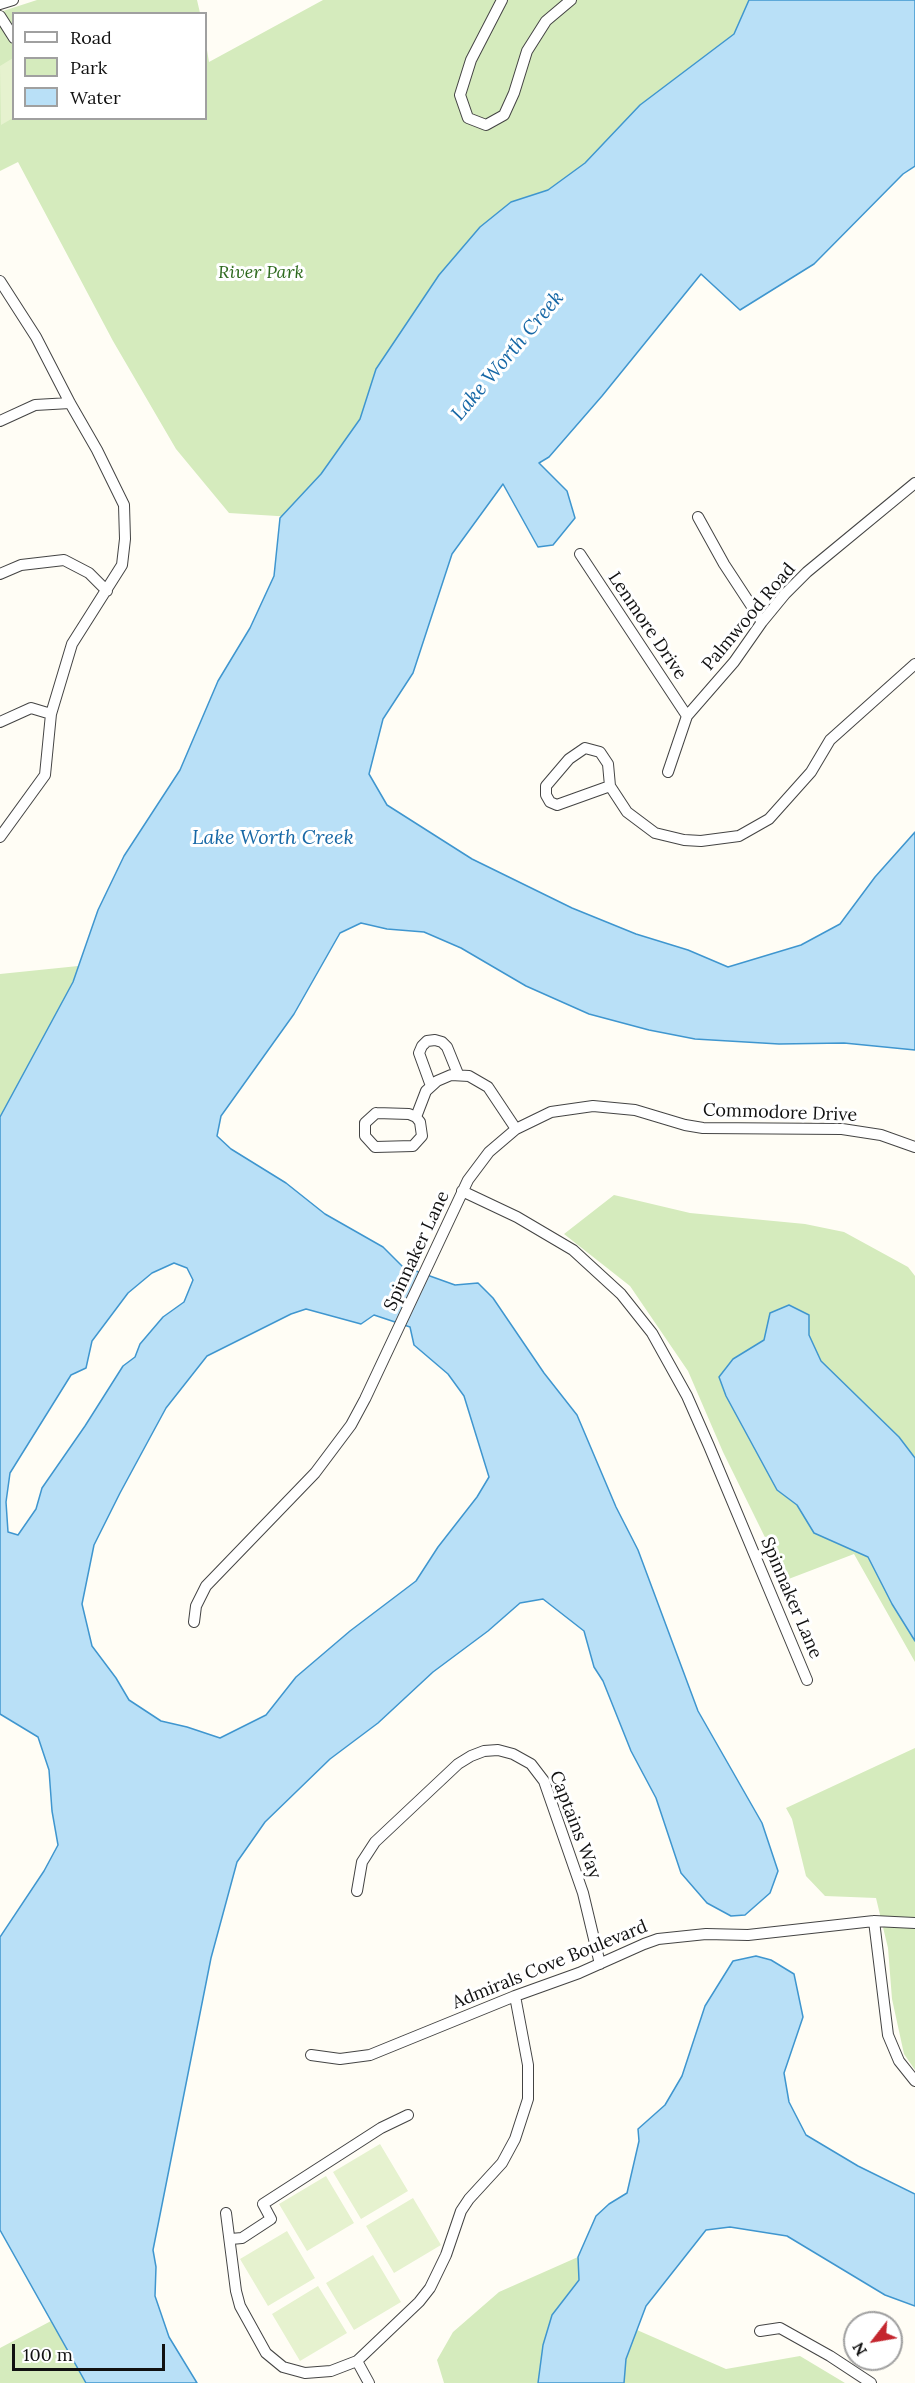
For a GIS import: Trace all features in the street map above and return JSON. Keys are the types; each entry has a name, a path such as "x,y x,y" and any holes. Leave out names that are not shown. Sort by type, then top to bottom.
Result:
{"street":[{"path":"0,4 13,0"},
{"path":"502,0 471,60 460,95 468,118 486,124 504,115 514,93 527,51 546,21 571,0"},
{"path":"0,16 12,35"},
{"path":"0,281 36,337 124,505 125,539 122,565 72,644 51,714 45,775 0,837"},
{"path":"0,421 35,405 70,403"},
{"name":"Palmwood Road","path":"668,772 687,716 734,662 762,622 807,572 915,483"},
{"path":"698,517 724,564 762,622"},
{"name":"Lenmore Drive","path":"580,554 687,716"},
{"path":"0,574 21,565 64,560 89,573 107,591"},
{"path":"610,786 557,805 550,802 546,795 546,786 568,759 585,748 600,752 608,764 610,786 627,812 655,833 684,840 701,841 739,836 769,819 811,772 830,740 915,664"},
{"path":"0,722 32,708 51,714"},
{"path":"431,1086 419,1053 427,1041 442,1042 447,1047 458,1074"},
{"path":"416,1117 422,1098 431,1086 444,1077 458,1074 476,1078 488,1087 516,1129"},
{"name":"Commodore Drive","path":"462,1191 489,1152 516,1129 552,1113 593,1106 635,1110 703,1128 730,1130 824,1127 851,1130 881,1135 915,1147"},
{"path":"376,1113 409,1114 416,1117 420,1122 422,1136 413,1146 375,1147 365,1136 365,1123 376,1113"},
{"name":"Spinnaker Lane","path":"194,1622 196,1606 206,1586 308,1481 334,1450 365,1400 462,1191 517,1217 573,1251 621,1294 652,1333 667,1358 705,1436 807,1680"},
{"name":"Captains Way","path":"357,1891 362,1862 375,1842 459,1764 484,1751 498,1750 513,1754 531,1764 544,1781 583,1893 600,1964"},
{"path":"874,1921 888,2035 899,2061 915,2081"},
{"name":"Admirals Cove Boulevard","path":"311,2055 340,2059 370,2055 600,1964 644,1944 682,1935 748,1935 874,1921 915,1923"},
{"path":"226,2213 236,2291 240,2306 261,2347 283,2367 305,2373 331,2371 357,2361 419,2302 430,2288 447,2255 461,2211 469,2199 498,2170 515,2139 528,2099 528,2065 515,1996"},
{"path":"231,2239 242,2238 271,2219 263,2204 381,2128 408,2115"},
{"path":"760,2331 780,2328 830,2356 871,2383"},
{"path":"357,2361 369,2383"}],"green space":[{"name":"River Park","path":"37,0 197,0 200,12 12,12 12,120 207,120 207,50 209,62 323,0 753,0 736,38 372,411 293,517 229,513 176,449 113,341 18,162 0,171 0,12"},
{"path":"12,59 12,119 1,125 0,66"},
{"path":"88,965 0,1124 0,974"},
{"path":"614,1195 690,1213 805,1224 844,1232 908,1267 915,1276 915,1662 854,1554 786,1580 723,1452 688,1371 630,1286 564,1234"},
{"path":"915,1748 915,2070 904,2054 892,1999 888,1948 876,1898 825,1896 806,1876 792,1819 786,1808"},
{"path":"380,2144 408,2191 361,2219 333,2172"},
{"path":"326,2176 354,2223 307,2251 279,2204"},
{"path":"413,2198 441,2245 394,2273 366,2226"},
{"path":"287,2231 315,2278 268,2306 240,2259"},
{"path":"373,2255 401,2302 354,2330 326,2283"},
{"path":"578,2257 579,2279 552,2315 543,2345 538,2383 444,2383 437,2360 453,2332 499,2292"},
{"path":"318,2286 347,2333 300,2361 272,2314"},
{"path":"51,2321 86,2383 0,2383 0,2348"},
{"path":"637,2330 726,2369 800,2356 845,2383 624,2383 626,2359"}],"water":[{"name":"Lake Worth Creek","path":"749,0 915,0 915,166 903,174 814,264 740,310 701,274 602,396 549,457 539,463 567,491 575,518 553,545 538,547 503,484 452,554 413,673 383,719 369,774 387,805 472,859 572,908 728,967 801,945 840,924 875,877 915,832 915,1050 844,1043 779,1044 695,1039 649,1030 589,1014 526,986 461,948 424,932 387,929 361,923 340,933 294,1014 221,1116 217,1136 231,1149 286,1183 325,1214 383,1247 402,1266 455,1285 478,1283 493,1298 544,1373 577,1415 616,1507 638,1550 698,1711 762,1823 778,1871 770,1893 745,1915 731,1916 707,1903 681,1873 656,1798 631,1751 603,1681 594,1667 584,1631 543,1599 520,1603 488,1631 433,1672 378,1723 330,1759 265,1822 237,1862 211,1958 153,2250 156,2267 155,2296 169,2337 197,2383 86,2383 0,2230 0,1937 44,1871 58,1845 52,1811 49,1770 38,1737 0,1714 0,1117 73,982 98,910 124,856 180,770 218,681 250,628 274,576 280,518 321,474 360,419 376,369 439,275 480,227 511,202 548,190 585,163 640,105 734,34","holes":["174,1263 187,1268 193,1280 184,1302 163,1317 140,1344 135,1357 123,1366 42,1488 36,1509 18,1535 8,1532 6,1502 10,1473 71,1375 86,1368 92,1341 128,1293 152,1273","306,1309 361,1324 374,1315 410,1327 414,1345 448,1374 464,1396 489,1477 416,1581 350,1631 296,1677 266,1715 220,1738 161,1721 129,1700 92,1646 82,1604 94,1545 166,1408 207,1356 291,1314"]},
{"path":"789,1305 809,1315 809,1335 821,1361 899,1437 915,1458 915,1641 892,1604 868,1557 814,1533 797,1505 777,1490 726,1396 719,1377 733,1359 764,1340 770,1313"},
{"path":"756,1956 771,1960 794,1974 803,2017 784,2073 789,2102 806,2135 858,2166 915,2194 915,2306 885,2295 787,2236 730,2227 706,2230 646,2306 626,2359 624,2383 538,2383 543,2345 552,2315 579,2280 578,2257 596,2216 609,2204 627,2193 639,2141 638,2129 665,2105 682,2076 705,2006 733,1961"}]}
